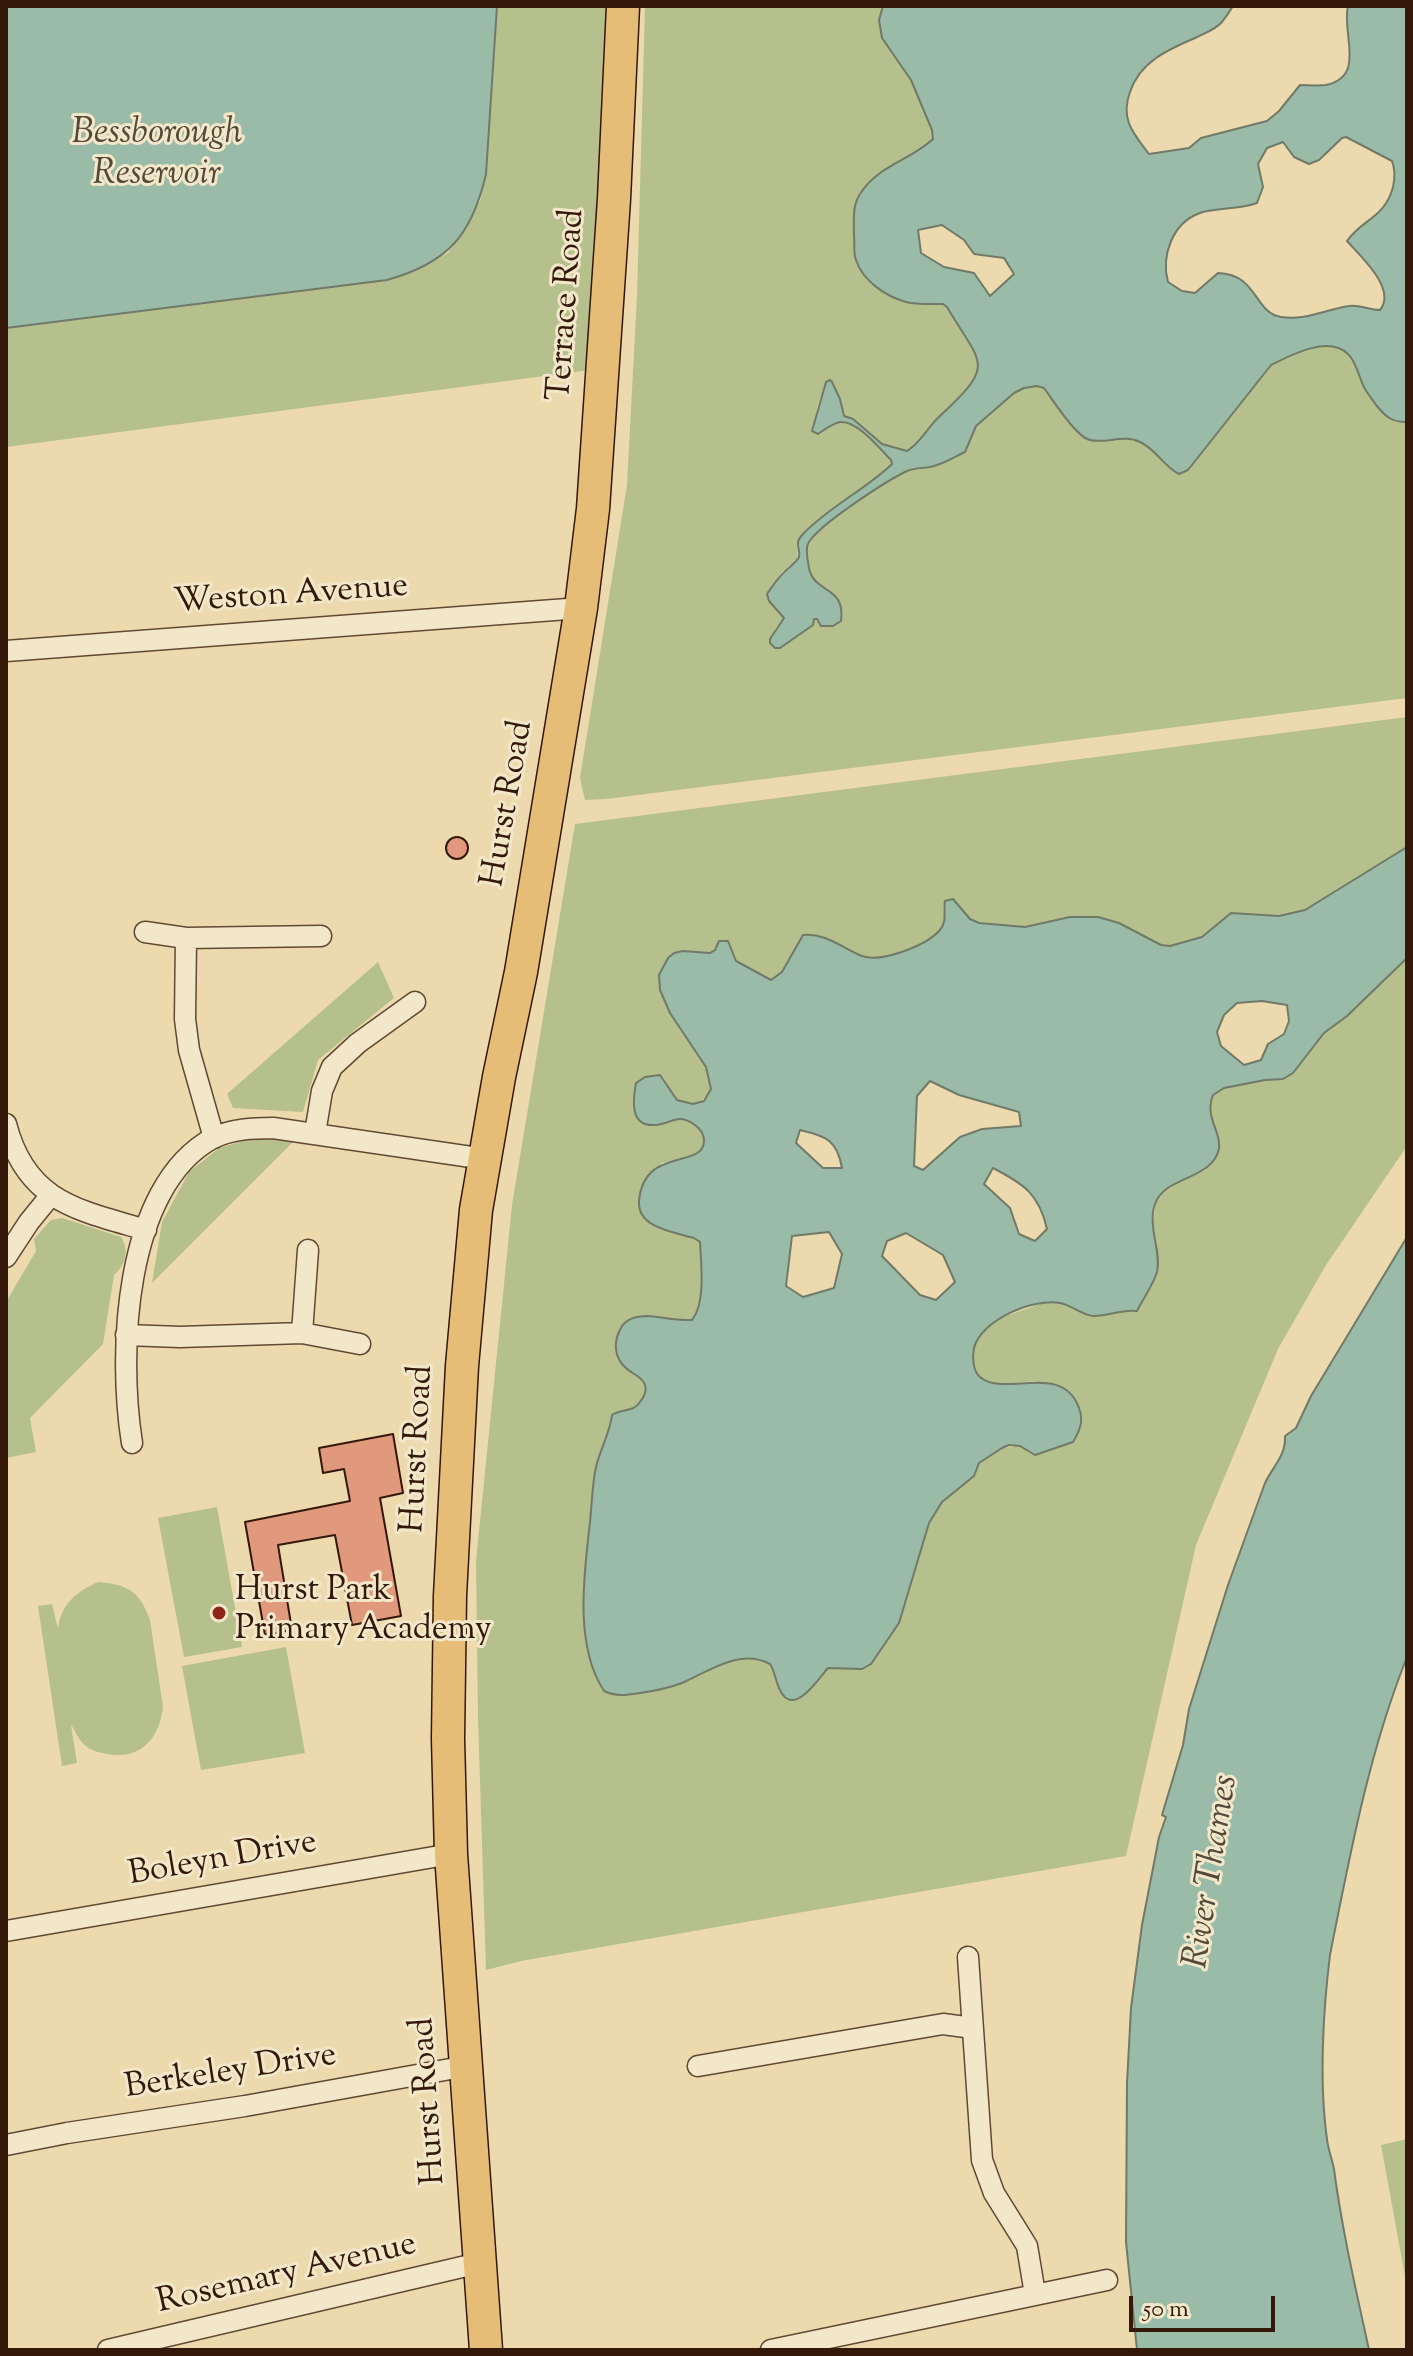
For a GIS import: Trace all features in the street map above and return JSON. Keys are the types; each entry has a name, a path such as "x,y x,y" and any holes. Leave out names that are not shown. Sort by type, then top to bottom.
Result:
{"main road":[{"name":"Terrace Road","path":"581,608 597,470 623,6"},
{"name":"Hurst Road","path":"486,2350 451,1854 448,1739 450,1596 462,1366 476,1210 521,972 581,608"}],"street":[{"name":"Weston Avenue","path":"6,651 581,608"},
{"path":"145,932 186,938 321,936"},
{"path":"186,938 185,1019 189,1050 214,1138"},
{"path":"315,1133 322,1091 332,1067 358,1043 415,1002"},
{"path":"6,1124 12,1147 23,1166 33,1180 51,1195 83,1211 146,1230"},
{"path":"132,1443 124,1374 136,1266 163,1187 176,1168 195,1151 214,1138 251,1128 273,1128 485,1159"},
{"path":"6,1257 51,1195"},
{"path":"302,1333 308,1250"},
{"path":"126,1335 180,1337 302,1333 360,1344"},
{"name":"Boleyn Drive","path":"6,1931 451,1854"},
{"path":"968,1957 982,2160 994,2193 1027,2246 1035,2294"},
{"path":"698,2066 943,2024 973,2028"},
{"name":"Berkeley Drive","path":"6,2145 467,2066"},
{"name":"Rosemary Avenue","path":"108,2350 479,2263"},
{"path":"771,2350 1107,2280"}],"green space":[{"path":"497,6 606,6 590,370 6,447 6,328 387,280 407,274 449,252 480,201 486,174"},
{"path":"645,6 883,6 879,20 911,80 932,130 933,139 922,149 890,166 866,279 884,292 902,299 947,307 975,353 978,363 976,373 959,398 907,451 882,444 853,419 844,416 840,399 826,382 812,431 818,434 835,424 847,423 868,436 892,464 797,544 796,560 779,576 769,601 784,618 775,629 817,619 829,589 815,581 810,573 807,549 815,534 847,508 904,472 935,467 965,452 976,426 1014,393 1024,388 1044,388 1068,422 1085,438 1142,443 1170,469 1188,470 1271,365 1310,349 1331,347 1340,349 1352,358 1365,389 1379,406 1396,422 1407,422 1407,698 585,800 580,778 627,485 637,296"},
{"path":"1407,717 1407,847 1305,910 1279,916 1231,913 1202,937 1170,946 1161,945 1119,923 1070,917 1025,927 979,923 943,907 945,919 939,932 908,951 889,956 866,958 822,936 803,935 782,972 771,980 715,950 710,953 683,951 670,1013 706,1067 711,1089 697,1103 677,1100 663,1077 653,1125 684,1119 696,1126 704,1137 704,1149 699,1154 661,1163 694,1238 700,1242 701,1293 692,1320 684,1321 626,1369 643,1380 645,1393 635,1407 612,1415 610,1431 600,1451 595,1472 585,1567 584,1621 597,1681 603,1691 613,1695 673,1685 725,1664 747,1659 770,1664 781,1694 803,1697 828,1668 862,1669 929,1523 942,1502 974,1476 978,1463 1002,1448 1021,1446 1031,1454 1036,1381 996,1385 980,1377 973,1355 981,1333 1000,1318 1046,1302 1071,1305 1092,1316 1137,1310 1158,1270 1153,1222 1156,1203 1177,1183 1206,1170 1219,1143 1210,1112 1213,1095 1224,1088 1283,1079 1293,1073 1324,1033 1347,1016 1407,958 1407,1146 1326,1265 1278,1349 1196,1545 1126,1856 521,1961 486,1970 476,1561 512,1205 575,824"},
{"path":"378,962 394,998 318,1060 303,1112 233,1108 227,1094"},
{"path":"264,1135 295,1140 152,1283 162,1222 189,1172 219,1148"},
{"path":"62,1218 121,1237 125,1258 114,1275 103,1344 30,1418 36,1452 6,1458 6,1302 36,1251 34,1239 51,1220"},
{"path":"217,1507 242,1647 184,1657 158,1518"},
{"path":"98,1582 125,1587 137,1596 146,1610 163,1707 161,1719 145,1746 127,1754 115,1755 85,1746 71,1725 77,1763 62,1766 38,1606 52,1604 58,1629 62,1613 71,1600"},
{"path":"286,1647 305,1753 201,1770 182,1666"},
{"path":"1407,2139 1407,2287 1381,2145"}],"water":[{"name":"Bessborough Reservoir","path":"6,6 497,6 486,174 473,214 465,230 441,255 426,265 387,280 6,328"},
{"path":"883,6 1233,6 1216,27 1174,47 1140,73 1130,92 1126,110 1133,132 1149,154 1189,148 1201,138 1267,121 1300,85 1326,85 1346,73 1350,52 1348,6 1407,6 1407,422 1386,416 1365,389 1348,354 1330,346 1320,346 1271,365 1188,470 1179,474 1140,442 1128,439 1096,441 1084,437 1044,388 1024,388 976,426 965,452 941,464 898,476 853,504 814,536 807,546 809,568 817,582 839,601 841,621 833,626 821,626 814,619 813,625 780,648 775,648 770,639 784,618 769,601 767,594 798,558 800,538 824,515 892,464 868,436 847,423 834,424 818,434 812,431 826,382 832,382 844,416 853,419 882,444 907,451 959,398 976,373 978,363 947,307 943,304 911,303 890,296 869,281 855,257 854,214 860,194 875,177 933,139 911,80 882,38 879,20","holes":["1346,137 1392,161 1394,167 1393,187 1385,205 1347,241 1381,283 1384,302 1380,310 1353,306 1307,316 1281,317 1265,309 1248,286 1231,275 1218,273 1195,293 1182,291 1168,282 1168,251 1182,224 1200,213 1257,203 1263,187 1258,164 1267,148 1283,142 1294,157 1309,164 1319,160","942,225 964,240 974,254 1004,258 1014,274 990,296 974,273 944,267 921,253 918,230"]},
{"path":"1407,847 1407,958 1347,1016 1324,1033 1293,1073 1283,1079 1224,1088 1213,1095 1211,1111 1219,1149 1207,1167 1169,1188 1155,1204 1153,1221 1157,1272 1137,1311 1094,1316 1060,1303 1036,1304 997,1320 987,1328 974,1348 976,1371 990,1382 1047,1383 1060,1386 1071,1394 1081,1417 1073,1442 1035,1455 1020,1446 1002,1448 979,1463 974,1476 942,1502 929,1523 899,1623 871,1664 862,1669 828,1668 807,1692 795,1700 783,1695 770,1664 748,1659 725,1663 661,1689 622,1695 604,1691 588,1653 585,1631 585,1564 594,1481 612,1415 637,1405 646,1389 642,1379 619,1359 616,1349 618,1333 623,1325 636,1317 692,1320 701,1293 700,1242 650,1223 640,1210 639,1201 643,1184 651,1172 695,1154 702,1149 704,1140 699,1128 684,1119 655,1125 641,1122 635,1111 636,1083 645,1077 660,1075 677,1100 693,1104 704,1101 711,1089 706,1067 670,1013 660,990 659,975 668,958 683,951 710,953 719,941 728,941 736,961 771,980 782,972 803,935 827,939 870,958 891,955 913,947 939,931 944,920 945,901 953,899 970,919 979,923 1025,927 1070,917 1098,917 1119,923 1161,945 1170,946 1202,937 1231,913 1279,916 1305,910","holes":["1262,1001 1287,1005 1289,1021 1284,1034 1268,1044 1261,1060 1244,1065 1221,1046 1217,1032 1224,1015 1237,1003","930,1081 959,1095 1019,1112 1021,1126 982,1129 960,1137 923,1170 914,1166 917,1096","800,1130 823,1137 837,1151 842,1168 823,1168 796,1143","993,1168 1022,1185 1040,1207 1047,1229 1035,1241 1019,1234 1010,1208 984,1184","829,1232 842,1254 834,1288 803,1297 786,1286 792,1236","906,1233 943,1255 955,1282 936,1300 920,1295 882,1256 887,1241"]},
{"name":"River Thames","path":"1407,1237 1407,1657 1371,1766 1353,1841 1330,1955 1323,2047 1323,2094 1328,2143 1369,2350 1137,2350 1126,2242 1127,2083 1131,2008 1142,1925 1159,1837 1166,1817 1162,1815 1183,1745 1189,1709 1228,1585 1265,1483 1281,1455 1285,1436 1296,1428 1311,1396"}],"building":[{"path":"457,837 465,840 468,848 465,856 457,859 449,856 446,848 449,840"},
{"path":"393,1434 403,1493 380,1498 401,1616 352,1625 335,1535 278,1545 292,1630 265,1635 245,1522 350,1501 344,1469 323,1473 319,1448"}],"place":[{"name":"Hurst Park Primary Academy","path":"219,1613"}]}
